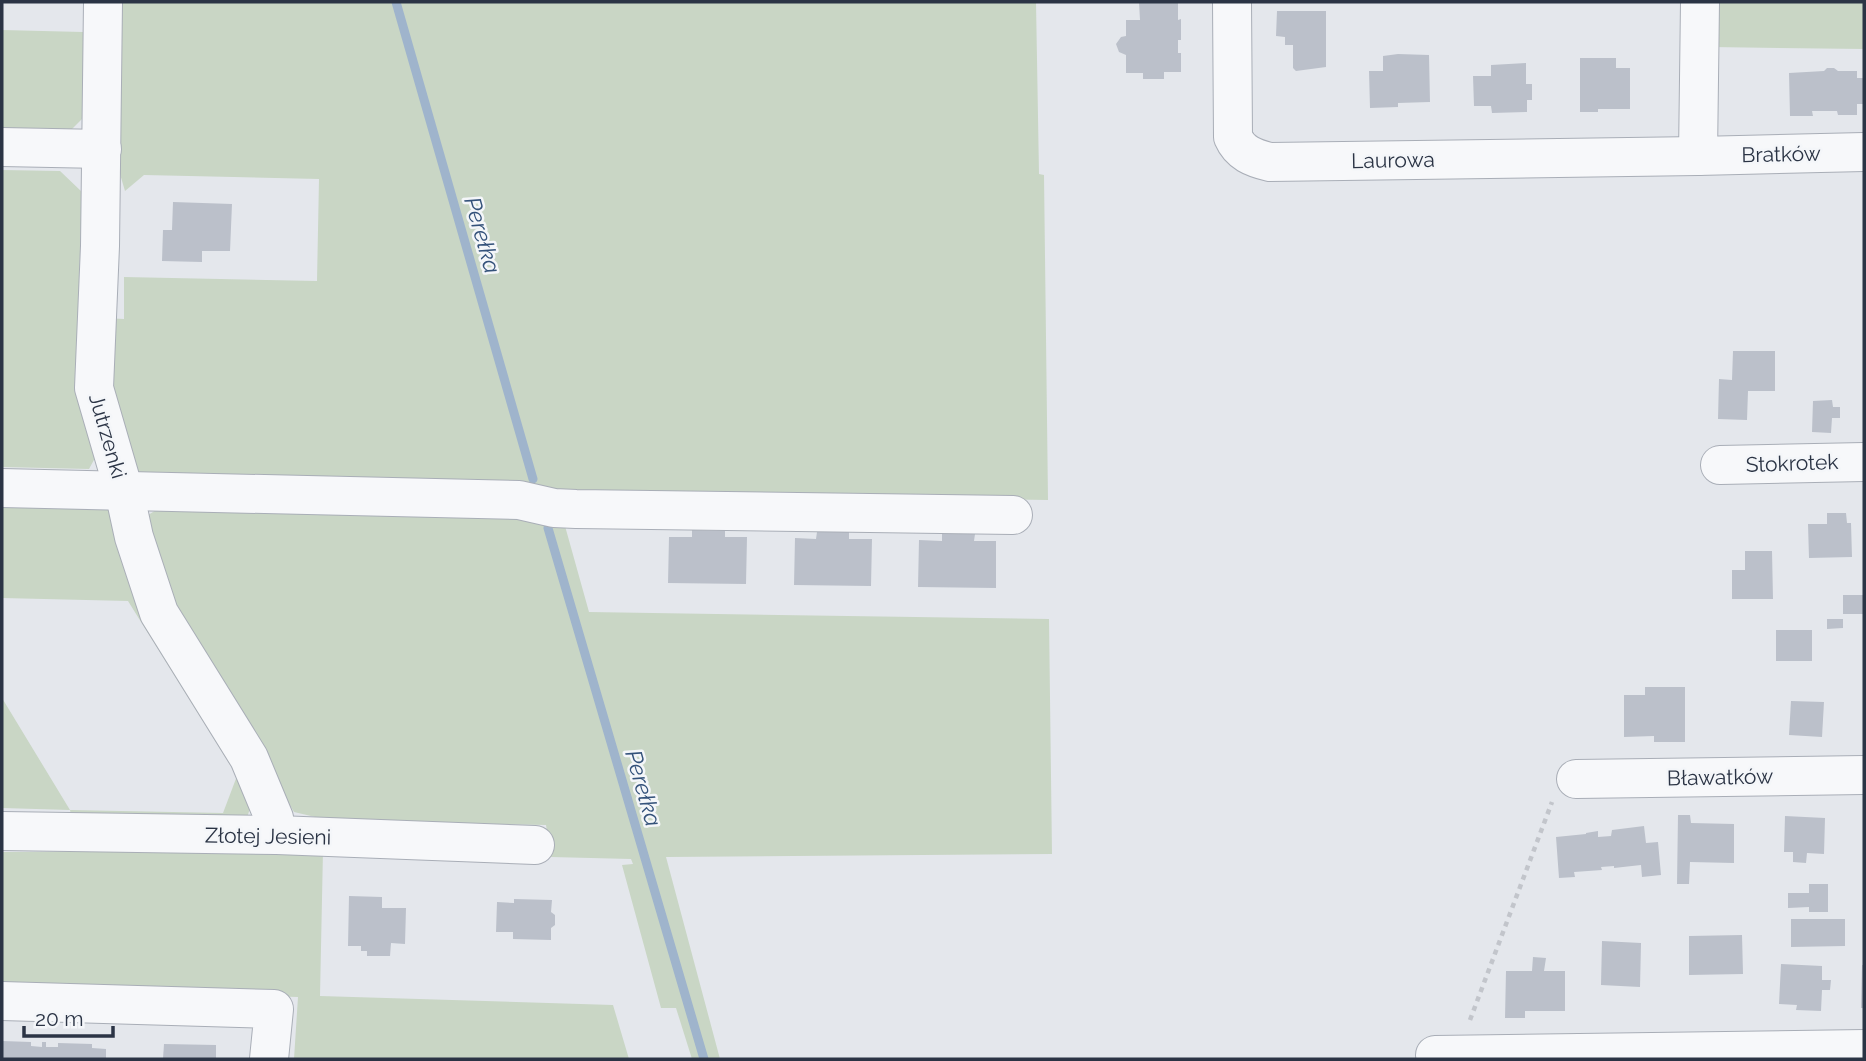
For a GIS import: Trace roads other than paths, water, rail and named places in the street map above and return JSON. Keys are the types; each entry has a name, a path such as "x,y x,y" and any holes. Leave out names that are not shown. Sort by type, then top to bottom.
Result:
{"street":[{"name":"Jutrzenki","path":"103,2 100,246 94,388 124,491 134,537 159,613 250,758 274,818 277,835"},
{"name":"Laurowa","path":"1232,2 1233,137 1237,145 1257,159 1270,162 1698,156"},
{"path":"1698,156 1700,2"},
{"path":"2,147 102,149"},
{"name":"Bratków","path":"1698,156 1864,152"},
{"name":"Stokrotek","path":"1720,466 1864,461"},
{"path":"2,488 519,500 554,508 576,509 1013,515"},
{"name":"Bławatków","path":"1576,779 1864,775"},
{"name":"Złotej Jesieni","path":"2,831 277,835 535,845"},
{"path":"2,1001 274,1009 270,1059"},
{"path":"1448,1055 1864,1049"}],"waterway":[{"name":"Perełka","path":"396,2 533,479"},
{"name":"Perełka","path":"548,528 704,1059"}]}
